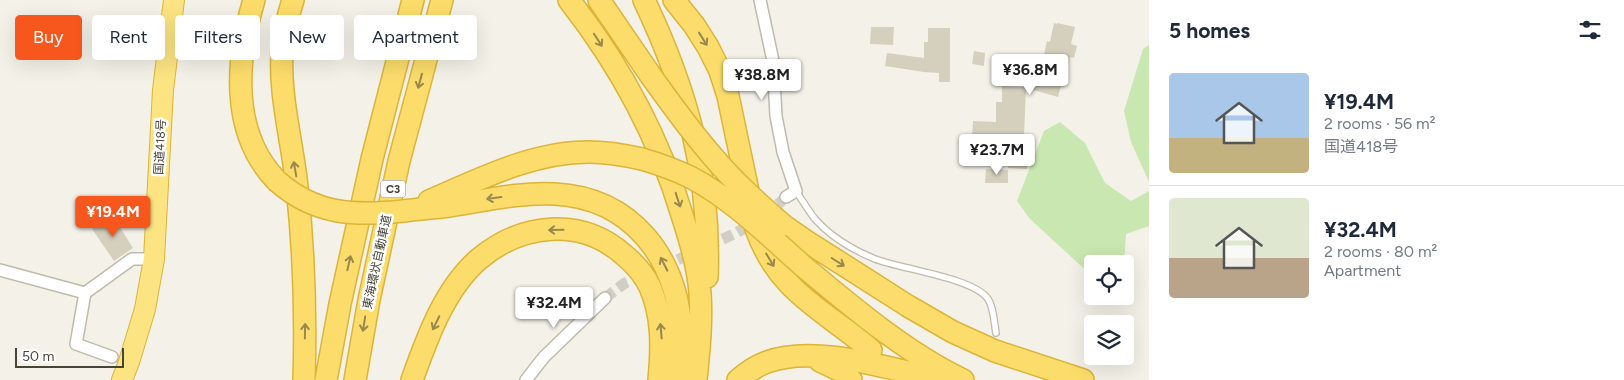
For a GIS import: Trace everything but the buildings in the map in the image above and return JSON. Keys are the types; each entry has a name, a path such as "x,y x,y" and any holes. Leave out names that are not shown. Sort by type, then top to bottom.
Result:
{"highway":[{"name":"国道418号","path":"122,380 145,309 154,260 163,90 174,0"},
{"path":"254,0 246,26 241,55 241,102 246,126 256,154 277,182 294,195 327,209 350,213 403,211 512,196 548,194 589,200 615,212 635,226 651,242 672,282 678,306 681,331 678,380"},
{"path":"293,0 283,40 281,66 288,130 297,185 304,256 304,380"},
{"name":"C3","path":"326,380 340,304 370,169 413,0"},
{"name":"東海環状自動車道","path":"355,380 368,300 399,161 442,0"},
{"path":"570,0 594,34 634,99 670,176 696,262 702,329"},
{"path":"598,0 690,130 715,160 783,225 908,306 952,332 995,351 1083,380"},
{"path":"644,0 674,71 690,122 702,176 708,243 702,329 696,380"},
{"path":"674,0 694,24 720,71 728,96 756,229 771,262 782,278 797,293 871,350"},
{"path":"403,211 479,179 536,159 561,154 589,152 642,159 686,175 717,194 744,214 848,304 935,365 963,380"},
{"path":"412,380 430,334 446,302 460,279 478,260 496,246 515,236 536,231 559,229 579,231 598,237 632,261 641,272 650,286 660,321 662,342 659,380"},
{"path":"801,356 829,364 851,380"},
{"path":"738,380 768,361 801,356 842,359 940,380"}],"street":[{"path":"760,0 773,61 776,116 791,194"},
{"path":"112,357 76,344 85,293 132,259 154,260"},
{"path":"0,270 85,293"},
{"path":"526,380 544,357 604,298"}],"lane":[{"path":"791,194 837,239 875,259 962,282 977,289 988,299 996,333"}],"green space":[{"path":"1149,45 1149,182 1131,142 1124,111 1143,49"},
{"path":"1060,122 1085,143 1105,183 1131,201 1149,191 1149,226 1126,234 1125,255 1084,255 1084,269 1030,219 1017,201 1044,131"}],"tunnel":[{"path":"605,298 625,283 736,233 764,217 786,197"}]}
